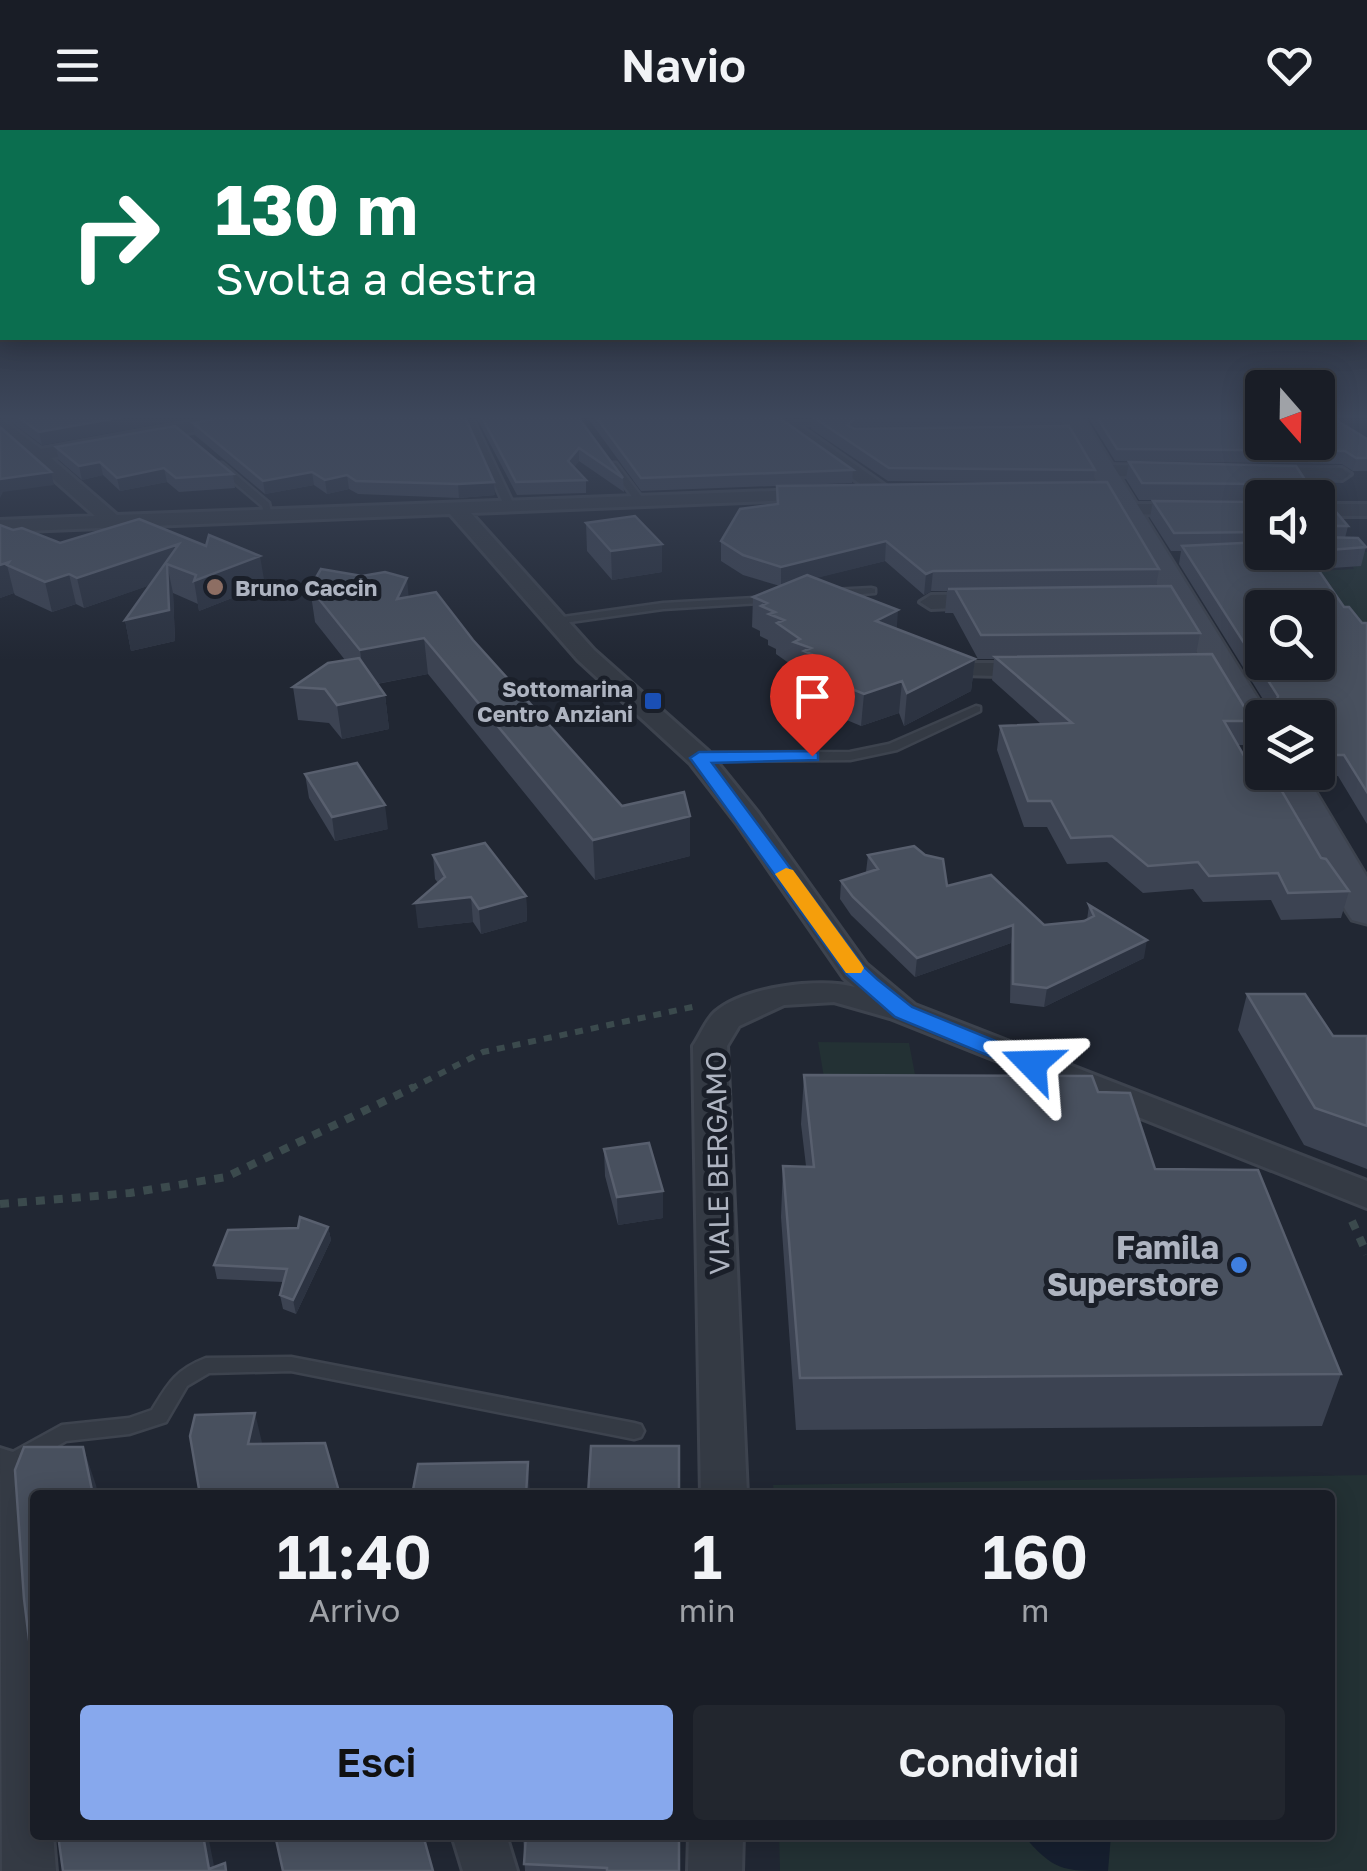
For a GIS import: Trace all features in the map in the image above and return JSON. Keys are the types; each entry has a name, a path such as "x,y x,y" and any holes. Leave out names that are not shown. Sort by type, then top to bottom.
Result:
{"street":[{"path":"86,498 112,521"},
{"path":"0,526 688,498"},
{"path":"1118,498 1167,558 1174,600 1225,668 1245,703"},
{"path":"1169,498 1245,508"},
{"path":"456,507 586,655 699,758 855,970 904,1012 1367,1194"},
{"path":"1335,510 1367,510"},
{"path":"931,602 1009,601"},
{"path":"1186,668 1225,668"},
{"path":"970,670 1068,669"},
{"path":"1296,790 1364,902"},
{"name":"VIALE BERGAMO","path":"724,1490 710,1046 727,1018 778,996 836,992 904,1012"},
{"path":"1,1466 29,1871"},
{"path":"481,1840 490,1871"},
{"path":"715,1871 716,1840"}],"lane":[{"path":"258,498 270,515"},
{"path":"507,498 510,505"},
{"path":"822,594 871,591"},
{"path":"556,621 663,606 788,599"},
{"path":"699,758 850,756 892,748 976,708"},
{"path":"1,1466 62,1432 129,1426 159,1416 180,1381 206,1366 291,1364 634,1431"}],"path":[{"path":"0,1204 130,1192 226,1177 293,1148 483,1052 711,1002"}],"shaded area":[{"path":"1343,551 1367,552 1367,652 1335,614 1335,590 1315,590 1300,572 1354,569"},
{"path":"818,1042 909,1043 918,1090 826,1090"},
{"path":"1367,1475 1367,1871 780,1871 779,1840 1335,1840 1335,1490 774,1490 773,1485"}],"water":[{"path":"1028,1840 1111,1840 1108,1871 1069,1869 1043,1856"}],"building":[{"path":"778,498 1117,498 1159,569 926,574 886,541 781,567 743,555 721,541 740,509 778,504"},
{"path":"1153,501 1245,502 1245,532 1174,533"},
{"path":"1335,511 1348,526 1335,526"},
{"path":"635,516 662,544 611,551 586,523"},
{"path":"139,519 206,546 209,535 260,556 194,581 196,575 167,564 169,610 125,620 179,544 77,578 69,574 45,582 7,565 9,562 0,565 0,525 13,530 22,528 60,543"},
{"path":"1335,537 1358,538 1366,547 1335,550"},
{"path":"1245,543 1245,570 1318,570 1332,590 1245,590 1245,644 1182,546"},
{"path":"321,569 362,576 385,572 407,578 397,599 436,592 473,640 622,806 684,792 690,816 593,840 424,638 360,650 310,588"},
{"path":"807,575 898,610 876,621 975,659 907,693 902,681 864,694 832,681 838,677 822,671 829,668 813,661 820,658 804,651 811,648 794,642 800,639 777,623 784,620 769,614 775,612 753,597"},
{"path":"1171,586 1200,633 981,635 955,589 948,589"},
{"path":"1335,594 1344,607 1367,623 1367,792 1344,755 1335,755 1335,700 1277,700 1268,680 1335,680"},
{"path":"1212,654 1245,708 1245,721 1224,721 1245,758 1245,790 1281,790 1321,858 1326,859 1349,891 1288,893 1278,873 1209,876 1198,862 1148,866 1112,836 1071,838 1051,801 1028,801 1000,726 1072,723 995,657"},
{"path":"359,658 385,695 337,705 325,689 293,687 328,663"},
{"path":"357,763 385,805 332,817 305,774"},
{"path":"485,843 526,896 479,909 471,897 415,903 445,877 433,855"},
{"path":"914,846 925,855 943,859 947,886 991,875 1044,925 1084,921 1094,916 1089,905 1147,940 1047,988 1013,984 1013,925 917,958 841,881 878,869 868,855"},
{"path":"1247,994 1305,994 1333,1036 1367,1036 1367,1126 1315,1108"},
{"path":"804,1075 1092,1076 1098,1092 1130,1093 1155,1169 1258,1170 1341,1374 800,1378 783,1166 814,1167"},
{"path":"649,1143 663,1191 617,1197 604,1149"},
{"path":"300,1217 328,1227 293,1300 280,1295 287,1269 214,1265 228,1230 298,1228"},
{"path":"255,1413 248,1444 325,1443 339,1490 199,1490 190,1436 195,1415"},
{"path":"591,1446 679,1446 679,1490 588,1490"},
{"path":"24,1447 83,1447 92,1490 30,1490 30,1648 24,1599 15,1470"},
{"path":"528,1462 526,1490 413,1490 418,1464"},
{"path":"59,1840 204,1840 209,1869 225,1863 226,1871 63,1871"},
{"path":"276,1840 424,1840 433,1871 283,1871"},
{"path":"526,1840 679,1840 679,1871 607,1871 524,1864"}],"slow traffic":[{"path":"786,874 853,968"}],"place":[{"name":"Bruno Caccin","path":"215,587"},
{"name":"Sottomarina Centro Anziani","path":"653,701"},
{"name":"Famila Superstore","path":"1239,1265"}],"route":[{"path":"812,756 699,758 869,984 904,1012 1032,1064"}]}
